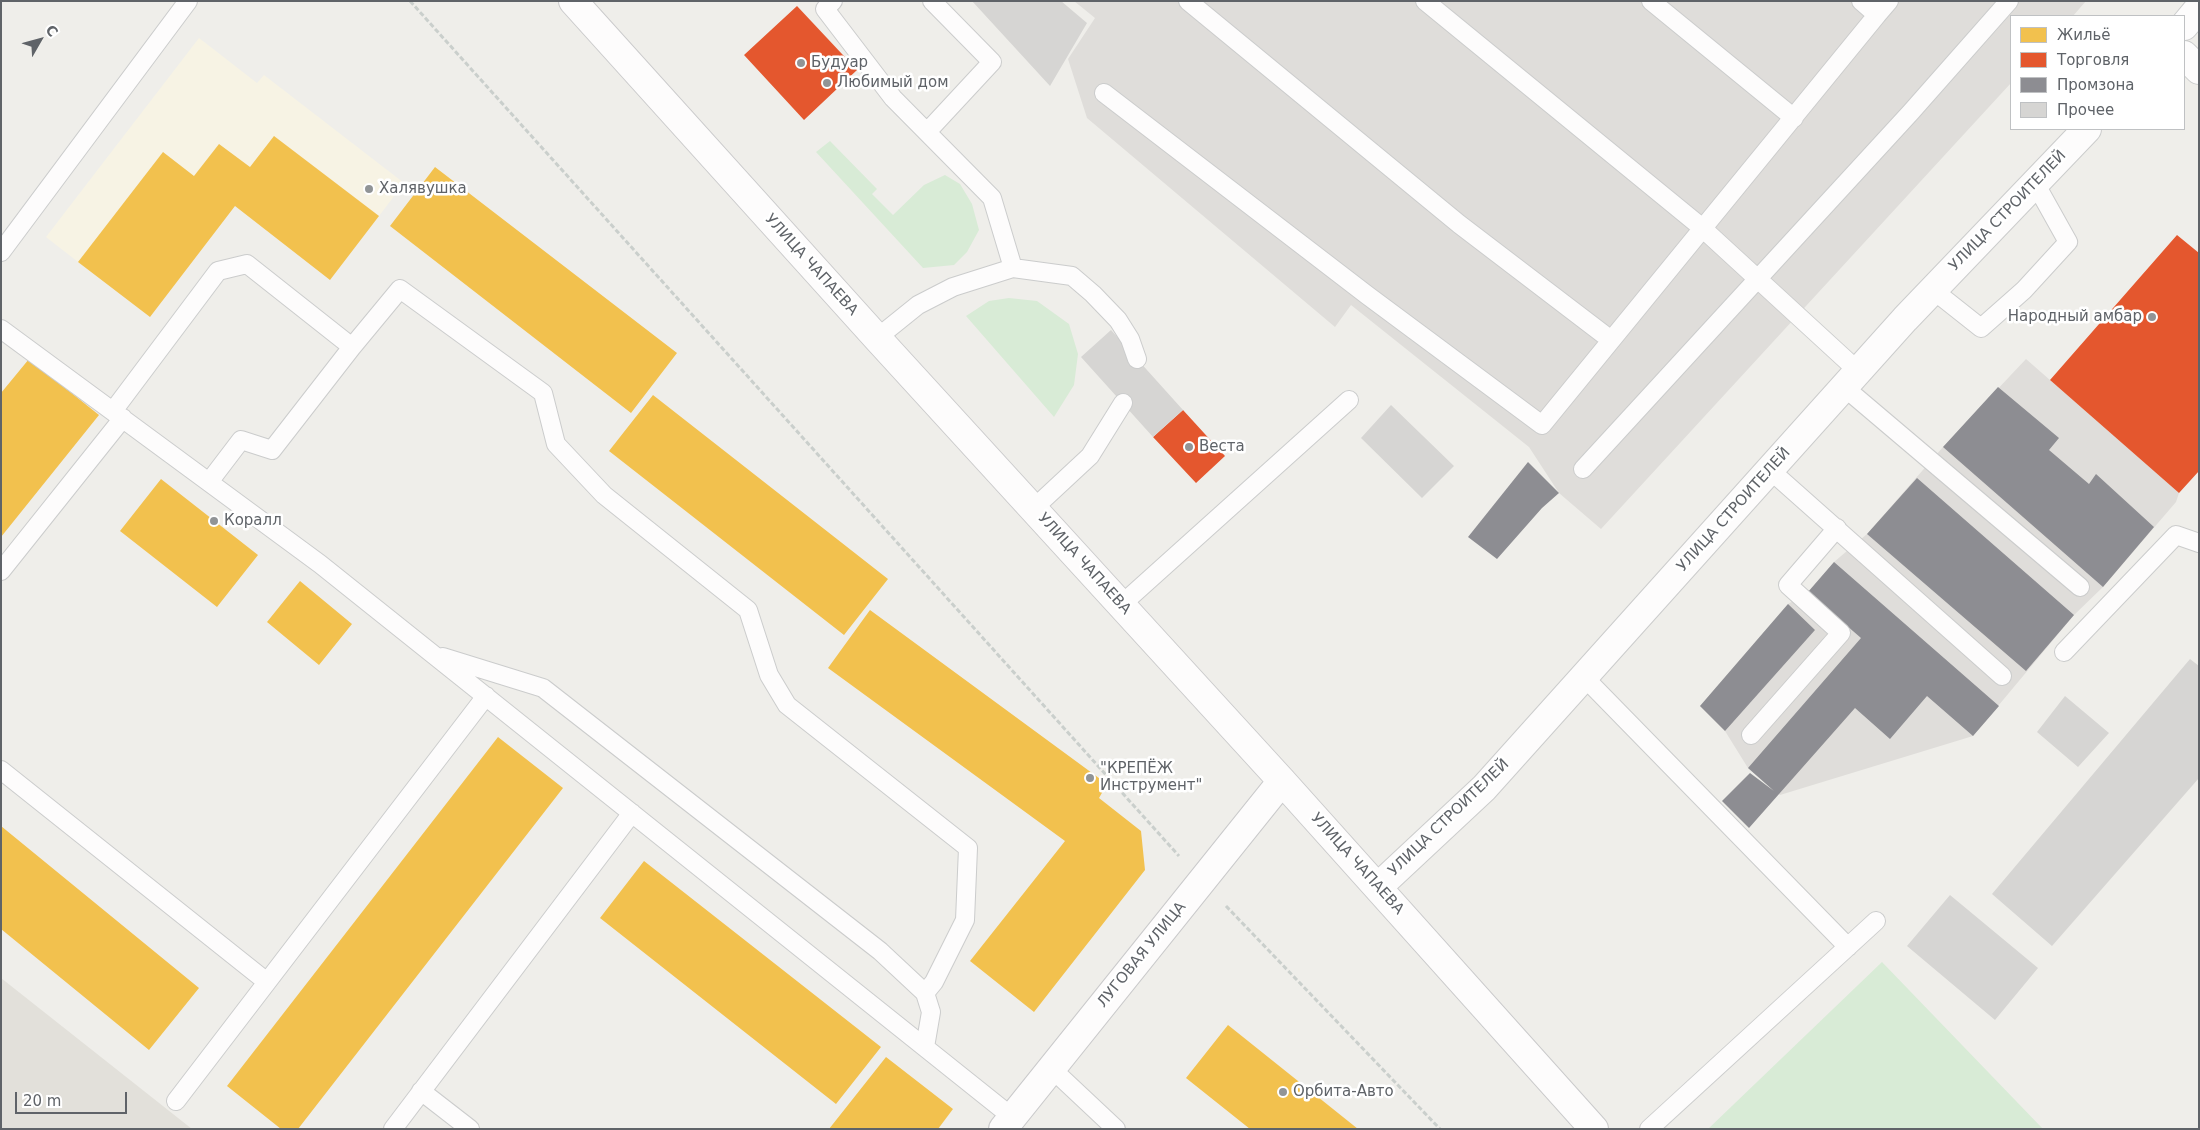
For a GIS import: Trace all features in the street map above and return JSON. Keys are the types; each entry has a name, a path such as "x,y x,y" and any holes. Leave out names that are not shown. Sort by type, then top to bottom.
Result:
{"main road":[{"name":"УЛИЦА ЧАПАЕВА","path":"573,1 877,338 1378,887 1594,1129"},
{"path":"2185,25 2199,8"},
{"path":"2185,56 2199,70"},
{"name":"УЛИЦА СТРОИТЕЛЕЙ","path":"1378,887 1484,788 1851,379 2086,130"},
{"name":"ЛУГОВАЯ УЛИЦА","path":"1007,1123 1282,781"}],"lane":[{"path":"1,252 188,1"},
{"path":"833,1 825,9 893,98 992,198 1013,268"},
{"path":"927,132 992,62 932,1"},
{"path":"1188,1 1459,224 1612,340"},
{"path":"1425,1 1703,230 1757,278 1851,379 2080,587"},
{"path":"1651,1 1794,118"},
{"path":"1861,1 1877,15"},
{"path":"1104,93 1367,295 1542,425 1889,1"},
{"path":"1583,469 1911,112 2009,1"},
{"path":"1933,290 1981,328 2024,290 2068,242 2036,183"},
{"path":"1,571 118,414 218,271 247,264 352,347"},
{"path":"877,338 918,304 954,287 1013,268 1072,276 1093,294 1118,320 1130,339 1138,359"},
{"path":"209,482 241,440 272,450 400,289 543,393 556,444 604,495 748,610 769,675 787,705 968,848 965,920 934,982 925,994"},
{"path":"1,328 320,564 925,1046 1007,1123"},
{"path":"1121,605 1349,400"},
{"path":"1033,509 1090,456 1123,402"},
{"path":"1770,470 2002,676"},
{"path":"1751,734 1841,633 1788,584 1837,528"},
{"path":"2064,652 2176,535 2199,544"},
{"path":"433,654 543,688 880,951 925,994 931,1012 925,1046"},
{"path":"1584,677 1848,947"},
{"path":"176,1101 486,696"},
{"path":"1,770 267,982"},
{"path":"393,1129 632,813"},
{"path":"1649,1129 1876,921"},
{"path":"1051,1068 1116,1129"},
{"path":"421,1091 470,1129"}],"path":[{"path":"410,1 1201,881 1440,1129"}],"shaded area":[{"path":"1074,1 2086,1 2074,15 2010,15 2010,84 1601,529 1559,493 1529,447 1351,305 1335,327 1087,118 1068,59 1095,18"},
{"path":"199,38 257,83 264,75 404,183 379,216 274,136 250,167 219,144 194,176 163,152 78,262 46,237"},
{"path":"2026,359 2179,493 2176,502 2103,587 2074,615 1973,736 1780,795 1748,768 1725,731 1700,706 1788,604 1808,592 1834,562 1867,534 1943,447"},
{"path":"1,978 192,1129 1,1129"}],"green space":[{"path":"830,141 877,189 872,194 893,215 924,185 945,175 960,184 972,204 979,230 967,252 954,265 923,268 816,152"},
{"path":"1009,298 1037,301 1069,324 1078,354 1074,385 1054,417 966,316 989,301"},
{"path":"1882,962 2043,1129 1708,1129"}],"building: Жильё":[{"path":"274,136 379,216 330,280 235,206 150,317 78,262 163,152 194,176 219,144 250,167"},
{"path":"435,167 677,353 631,413 390,226"},
{"path":"29,359 99,415 1,537 1,393"},
{"path":"653,395 888,579 844,635 609,451"},
{"path":"161,479 258,555 217,607 120,531"},
{"path":"300,581 352,624 319,665 267,622"},
{"path":"870,610 1107,784 1099,798 1141,831 1145,870 1034,1012 970,961 1065,841 828,668"},
{"path":"498,737 563,788 298,1129 281,1129 227,1086"},
{"path":"1,826 199,988 149,1050 1,929"},
{"path":"644,861 881,1047 836,1104 600,918"},
{"path":"1228,1025 1358,1129 1250,1129 1186,1078"},
{"path":"886,1057 953,1109 938,1129 829,1129"}],"building: Торговля":[{"name":"Будуар","path":"797,6 857,70 804,120 744,55"},
{"name":"Народный амбар","path":"2177,235 2199,253 2199,471 2179,493 2050,380"},
{"name":"Веста","path":"1183,410 1225,456 1196,483 1153,437"}],"building: Промзона":[{"path":"1998,387 2059,438 2049,450 2089,484 2096,474 2154,527 2103,587 1943,447"},
{"path":"1528,462 1559,493 1542,508 1497,559 1468,537"},
{"path":"1917,478 2074,615 2026,671 1867,534"},
{"path":"1834,562 1999,706 1973,736 1927,696 1890,739 1855,708 1749,828 1722,801 1750,773 1774,791 1748,768 1861,638 1808,592"},
{"path":"1788,604 1815,630 1725,731 1700,706"}],"building: Прочее":[{"path":"972,1 1061,1 1087,23 1050,86"},
{"path":"1111,330 1183,410 1153,437 1081,357"},
{"path":"1391,405 1454,466 1422,498 1361,438"},
{"path":"2190,659 2199,666 2199,778 2052,946 1992,894"},
{"path":"2065,696 2109,733 2078,767 2037,732"},
{"path":"1950,895 2038,968 1995,1020 1907,946"}],"place":[{"name":"Будуар","path":"801,63"},
{"name":"Любимый дом","path":"827,83"},
{"name":"Халявушка","path":"369,189"},
{"name":"Народный амбар","path":"2152,317"},
{"name":"Веста","path":"1189,447"},
{"name":"Коралл","path":"214,521"},
{"name":"\"КРЕПЁЖ Инструмент\"","path":"1090,778"},
{"name":"Орбита-Авто","path":"1283,1092"}]}
